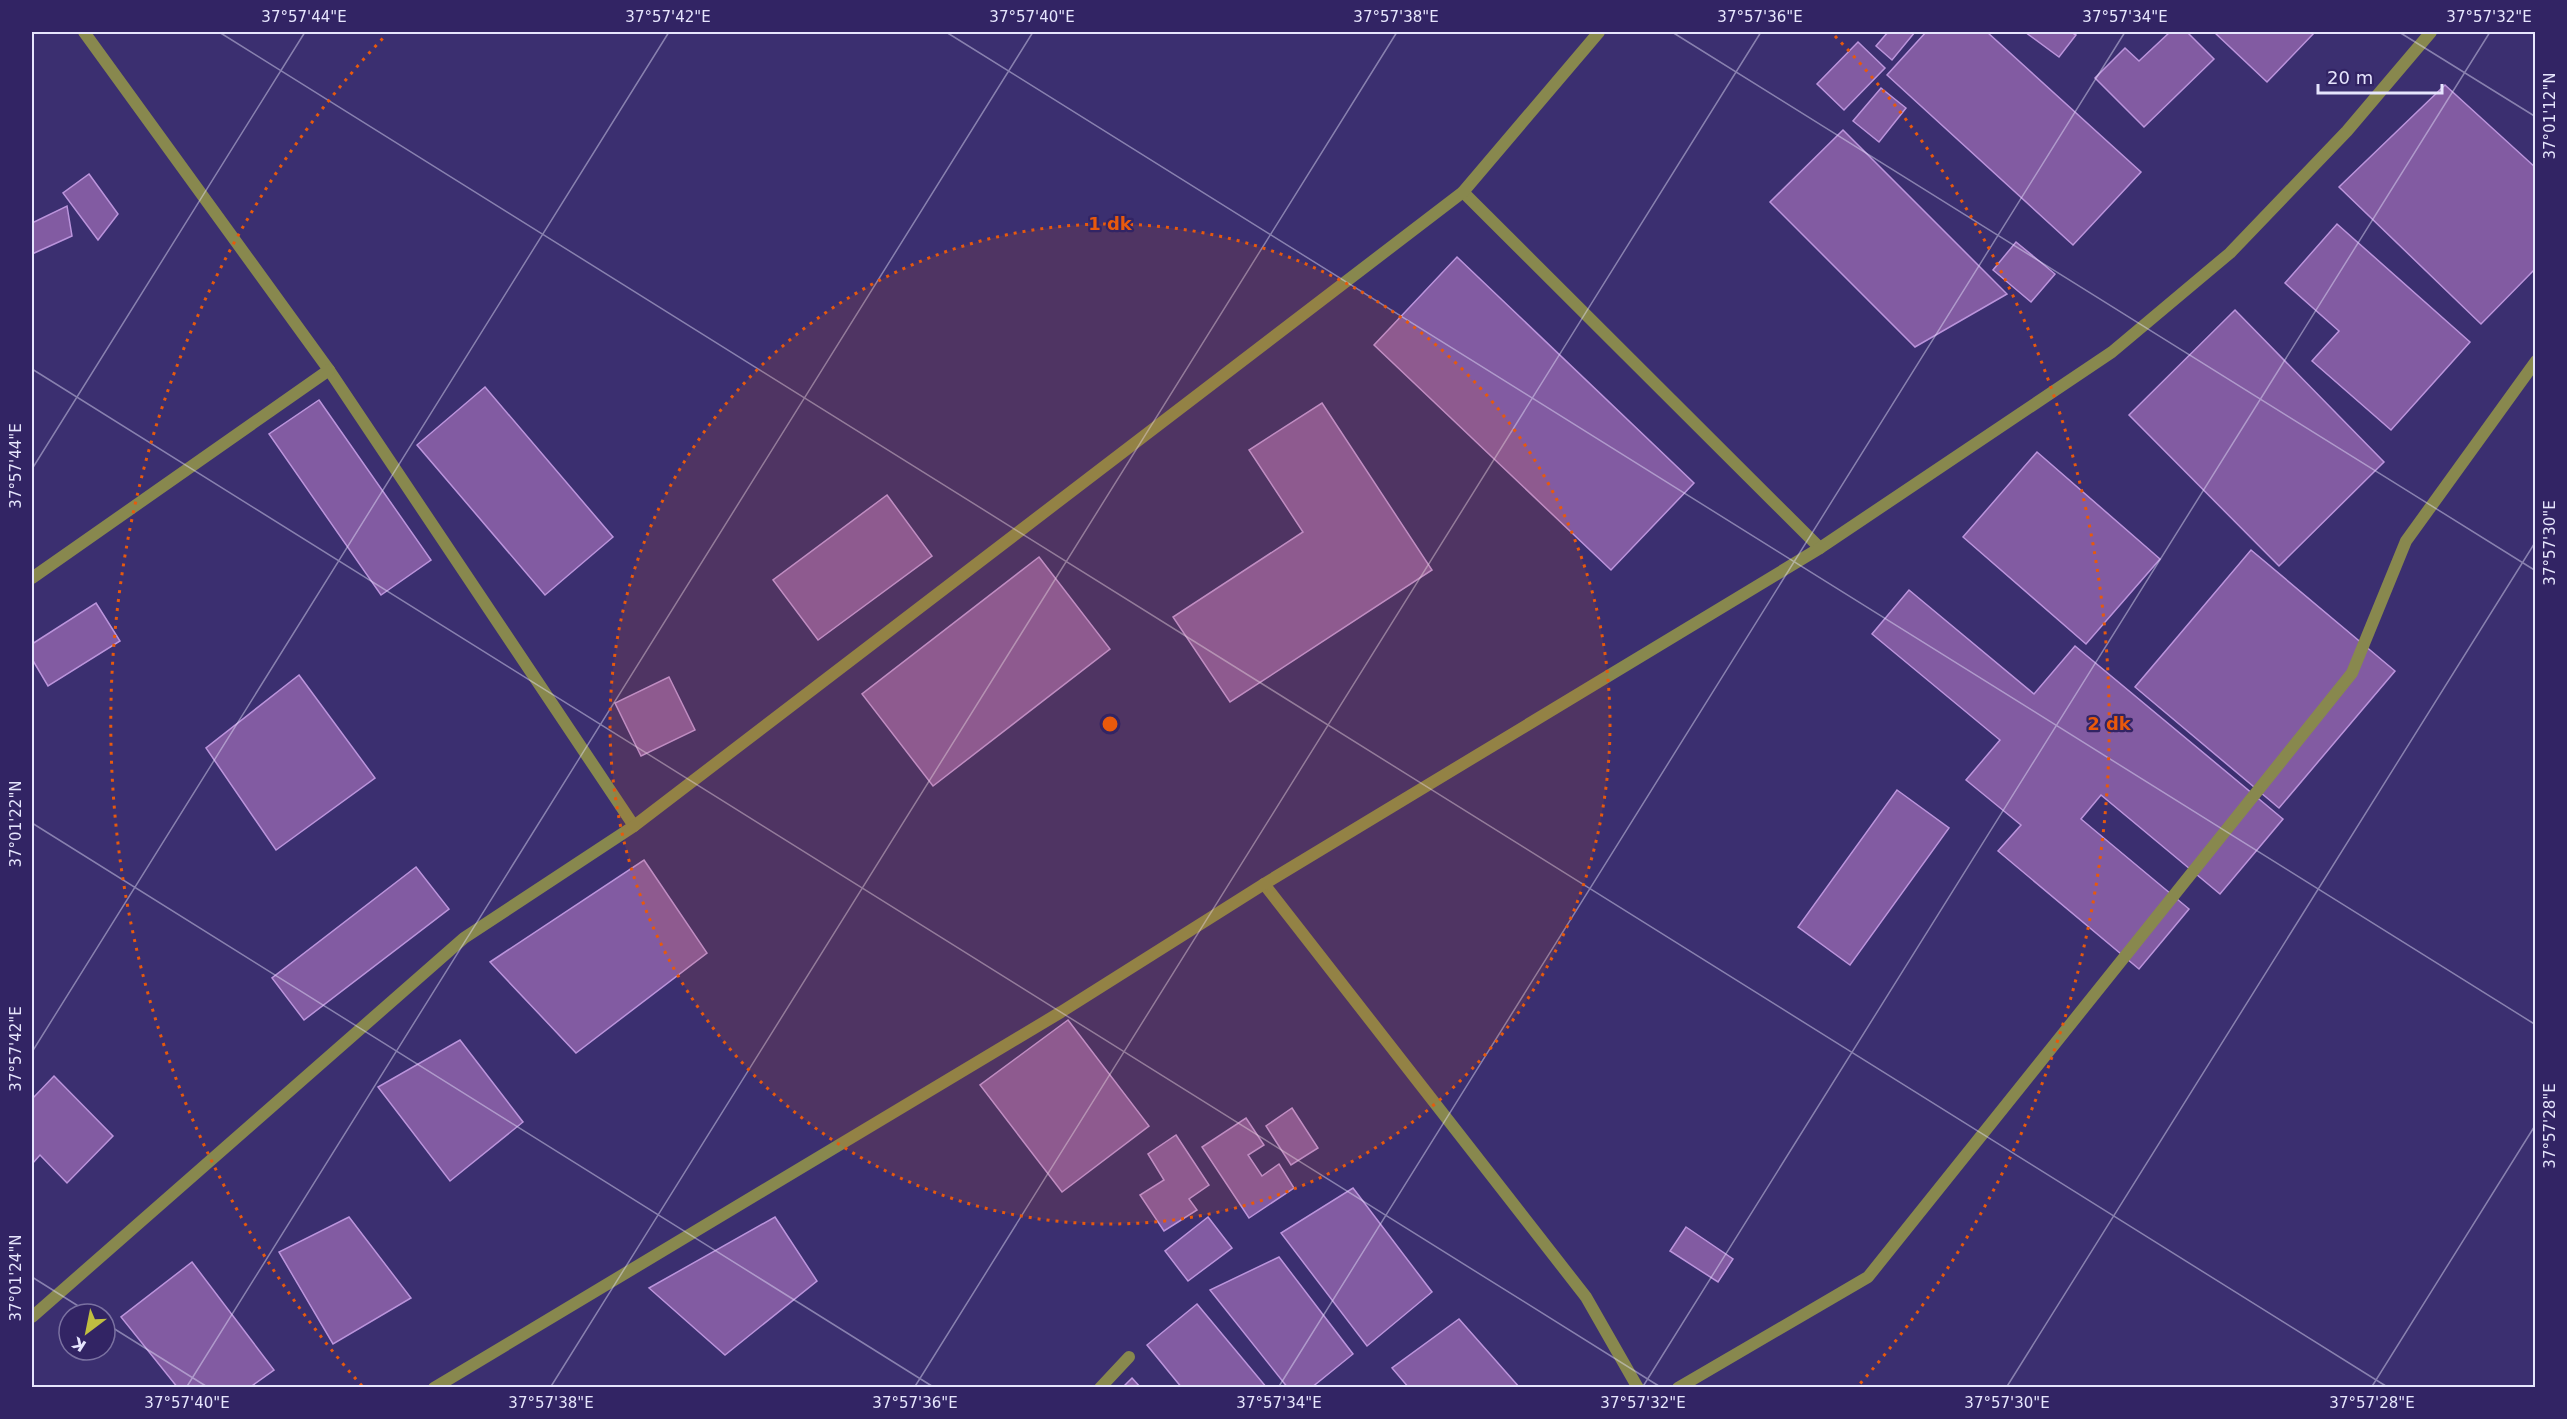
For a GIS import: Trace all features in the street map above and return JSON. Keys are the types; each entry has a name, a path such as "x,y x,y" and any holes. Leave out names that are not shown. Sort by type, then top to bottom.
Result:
{"street":[{"path":"84,32 329,370 634,826"},
{"path":"32,1317 464,938 634,826 1463,192 1599,32"},
{"path":"434,1388 1062,1012 1264,884 1820,548 2112,352 2221,261 2347,131 2431,32"},
{"path":"1463,192 1820,548"},
{"path":"1678,1388 1868,1277 2352,673 2406,541 2535,361"},
{"path":"32,578 329,370"},
{"path":"1264,884 1586,1298 1638,1388"},
{"path":"1100,1388 1129,1357"}],"building":[{"path":"1888,32 1915,32 1892,60 1876,46"},
{"path":"1926,32 1987,32 2141,172 2073,245 1887,75"},
{"path":"2025,32 2071,32 2076,35 2059,57"},
{"path":"2170,32 2187,32 2214,59 2144,127 2095,78 2125,48 2139,61"},
{"path":"2214,32 2315,32 2267,82"},
{"path":"1858,42 1885,68 1844,110 1817,84"},
{"path":"2445,85 2536,168 2536,268 2481,324 2339,187"},
{"path":"1881,88 1906,108 1879,142 1853,121"},
{"path":"1843,130 2007,294 1915,347 1770,202"},
{"path":"89,174 118,214 98,240 63,193"},
{"path":"67,206 72,236 32,254 32,223"},
{"path":"2337,224 2470,342 2391,430 2312,361 2339,331 2285,283"},
{"path":"2016,242 2055,274 2031,302 1993,270"},
{"path":"1457,257 1694,483 1611,570 1374,345"},
{"path":"2235,310 2384,462 2279,566 2129,415"},
{"path":"485,387 613,537 545,595 417,445"},
{"path":"319,400 431,560 381,595 269,434"},
{"path":"1322,403 1432,570 1230,702 1173,617 1303,532 1249,450"},
{"path":"2037,452 2160,559 2086,644 1963,537"},
{"path":"887,495 932,556 818,640 773,580"},
{"path":"2251,550 2395,671 2279,808 2135,687"},
{"path":"1039,557 1110,649 933,786 862,694"},
{"path":"1909,590 2034,694 2075,646 2283,819 2220,894 2101,795 2081,819 2189,909 2139,969 1998,851 2021,825 1966,780 2000,740 1872,634"},
{"path":"96,603 120,641 48,686 32,659 32,644"},
{"path":"299,675 375,778 276,850 206,748"},
{"path":"669,677 695,730 641,756 615,703"},
{"path":"1897,790 1949,828 1850,965 1798,927"},
{"path":"644,860 707,953 576,1053 490,962"},
{"path":"416,867 449,909 304,1020 272,978"},
{"path":"1068,1020 1149,1126 1062,1192 980,1085"},
{"path":"460,1040 523,1122 450,1181 378,1087"},
{"path":"54,1076 113,1136 67,1183 40,1155 32,1164 32,1099"},
{"path":"1292,1108 1318,1148 1291,1165 1266,1126"},
{"path":"1246,1118 1264,1145 1248,1155 1262,1176 1279,1164 1294,1188 1249,1218 1202,1147"},
{"path":"1176,1135 1209,1185 1189,1199 1197,1210 1164,1231 1140,1195 1164,1180 1148,1154"},
{"path":"1353,1188 1432,1292 1367,1346 1281,1233"},
{"path":"349,1217 411,1298 333,1344 279,1252"},
{"path":"775,1217 817,1281 725,1355 649,1288"},
{"path":"1208,1217 1232,1248 1188,1281 1165,1251"},
{"path":"1686,1227 1733,1259 1718,1282 1670,1251"},
{"path":"1279,1257 1353,1354 1311,1388 1288,1388 1210,1290"},
{"path":"192,1262 274,1370 249,1388 178,1388 121,1317"},
{"path":"1197,1304 1267,1388 1182,1388 1147,1345"},
{"path":"1459,1319 1520,1388 1409,1388 1392,1368"},
{"path":"1132,1378 1141,1388 1122,1388"}]}
